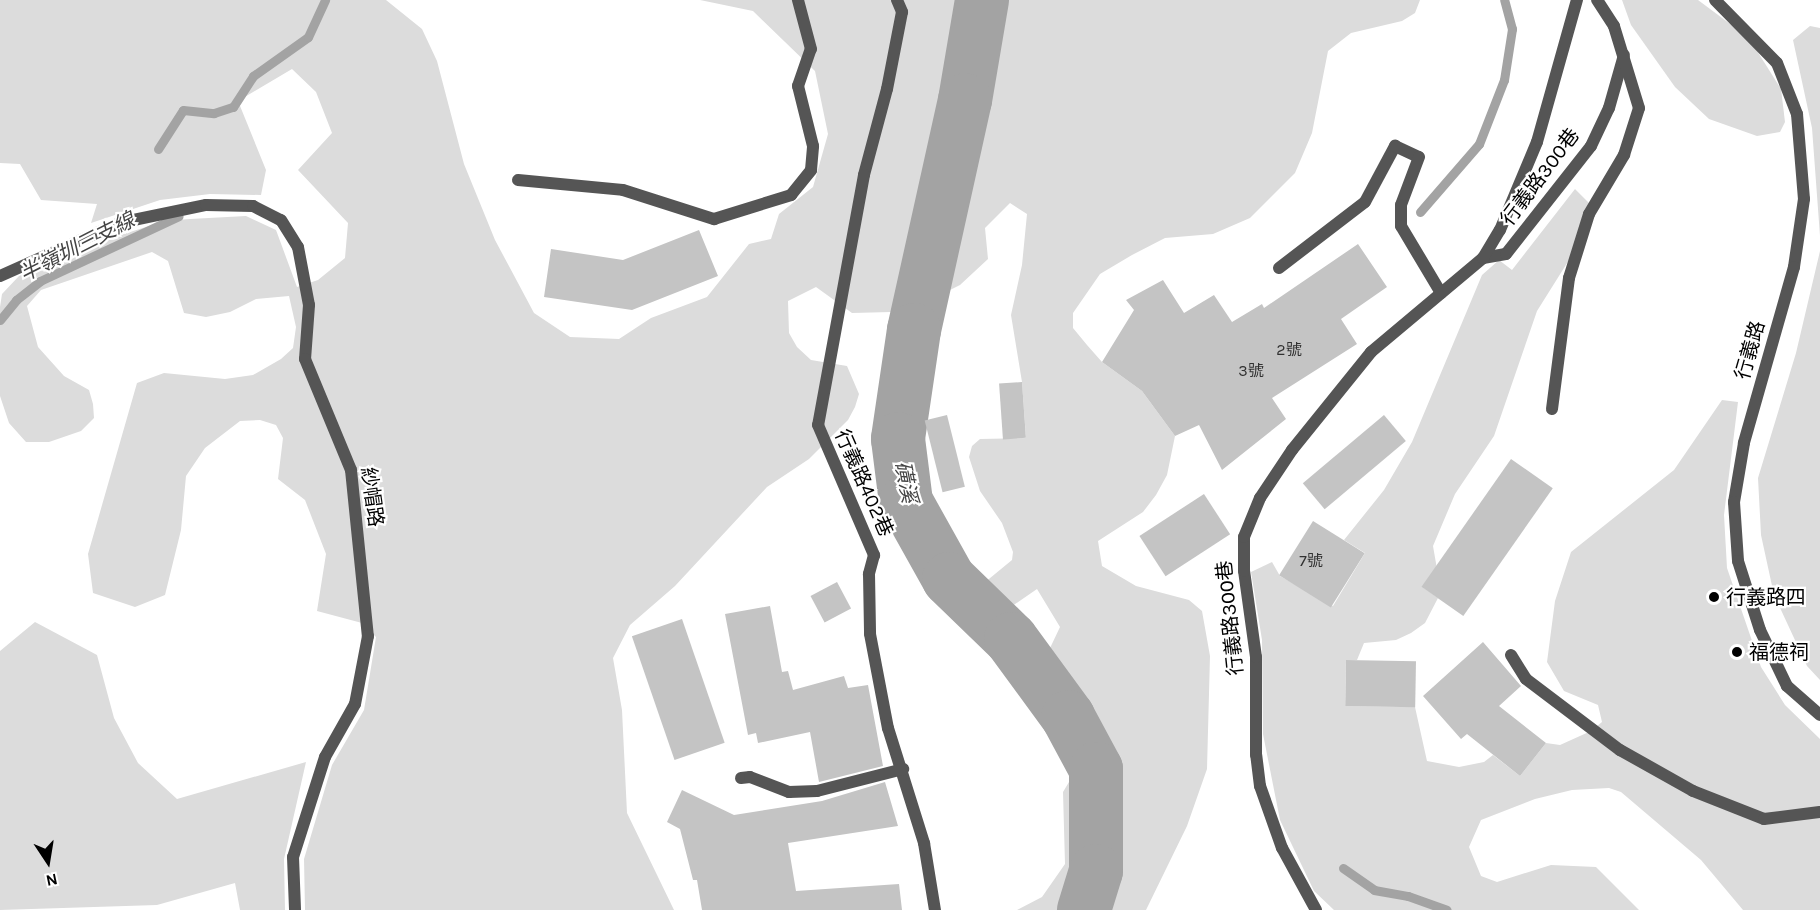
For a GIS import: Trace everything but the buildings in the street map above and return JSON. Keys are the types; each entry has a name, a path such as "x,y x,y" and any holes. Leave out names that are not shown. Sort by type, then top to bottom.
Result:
{"street":[{"path":"518,180 622,190 714,219 791,195 811,170 813,146 798,86 811,49 798,0"},
{"name":"行義路402巷","path":"897,0 902,6 887,89 864,176 818,425 874,555 869,574 870,634 888,728 903,769 924,843 935,910"},
{"name":"行義路300巷","path":"1316,910 1278,838 1260,786 1256,755 1256,657 1244,571 1244,537 1260,498 1279,469 1371,352 1483,258 1500,230 1537,142 1577,0"},
{"path":"1552,409 1569,278 1589,214 1624,155 1639,108 1614,26 1597,0"},
{"name":"行義路","path":"1715,0 1777,63 1797,114 1804,199 1794,267 1744,443 1734,502 1738,561 1760,630 1787,686 1820,715"},
{"name":"行義路300巷","path":"1483,258 1506,254 1591,146 1608,108 1624,54"},
{"path":"1279,268 1365,202 1395,146 1419,157 1401,205 1401,226 1441,293"},
{"name":"紗帽路","path":"0,276 119,223 206,205 253,206 281,220 298,247 309,305 305,359 351,471 368,636 355,704 325,757 293,857 295,910"},
{"path":"1511,655 1526,679 1620,750 1693,791 1764,819 1820,812"},
{"path":"741,778 750,777 789,792 817,791 903,769"}],"shaded area":[{"path":"0,0 386,0 422,29 437,61 464,164 495,240 534,313 570,337 619,339 651,318 707,297 749,244 771,239 779,214 813,187 828,134 815,71 753,11 700,0 1420,0 1415,13 1402,21 1351,33 1328,51 1312,133 1295,173 1250,218 1213,234 1165,238 1132,255 1100,274 1073,313 1073,328 1087,345 1102,362 1142,391 1175,436 1167,475 1156,495 1143,512 1098,541 1102,566 1136,586 1189,600 1202,611 1210,656 1207,769 1187,826 1146,910 1017,910 1042,897 1065,864 1063,792 1078,767 1048,706 1042,665 1060,627 1037,589 992,620 975,614 967,603 967,597 1012,560 1013,552 1002,523 980,491 969,457 972,446 980,439 1026,438 1022,382 1011,315 1022,265 1027,214 1010,203 985,228 988,259 960,285 926,302 891,312 852,313 816,287 788,301 789,333 797,347 811,360 847,366 859,394 855,407 848,420 809,459 767,487 675,586 630,625 613,658 622,710 627,813 674,910 305,910 304,859 332,765 364,710 376,637 362,623 317,611 326,554 305,500 278,479 283,438 276,425 260,420 240,421 205,448 186,476 181,530 165,595 135,607 93,593 88,554 137,383 164,373 225,379 253,375 281,359 293,348 296,327 289,296 256,299 230,312 206,317 184,313 168,261 152,252 41,290 27,306 38,347 64,376 89,390 94,418 81,431 49,442 26,442 9,423 0,396 0,307 2,294 19,276 111,238 165,221 246,216 276,230 297,287 318,280 345,258 348,223 298,170 332,133 316,92 292,69 238,101 266,170 261,195 210,194 160,200 91,223 97,204 41,200 20,164 0,163"},
{"path":"1622,0 1698,0 1749,38 1781,89 1785,122 1780,132 1757,136 1709,119 1675,87 1631,25"},
{"path":"1810,26 1820,28 1820,236 1812,128 1793,40"},
{"path":"1575,189 1590,204 1569,260 1537,311 1494,436 1455,494 1433,546 1437,569 1424,588 1438,598 1425,623 1411,633 1396,640 1364,643 1357,660 1346,660 1345,706 1415,707 1427,761 1459,767 1484,762 1493,755 1520,776 1546,743 1560,745 1591,731 1602,722 1598,705 1564,691 1547,662 1555,601 1571,552 1674,470 1722,400 1738,402 1724,515 1727,568 1761,667 1785,705 1820,739 1820,910 1743,910 1701,860 1621,792 1609,788 1572,790 1535,799 1481,820 1469,847 1481,876 1497,882 1551,865 1596,867 1639,910 1334,910 1314,891 1280,820 1263,734 1262,640 1251,572 1272,562 1280,576 1333,606 1365,553 1344,540 1384,490 1412,442 1482,275 1499,260 1512,270"},
{"path":"1820,251 1820,680 1807,666 1774,595 1761,535 1758,478 1796,353"},
{"path":"35,622 97,655 114,718 138,763 177,799 306,762 284,859 285,910 240,910 235,883 157,905 0,910 0,651"}],"waterway":[{"name":"半嶺圳三支線","path":"158,149 183,110 214,113 233,107 253,76 308,37 325,0"},
{"name":"磺溪","path":"982,0 965,100 914,330 898,439 906,502 949,579 1011,639 1068,717 1096,769 1096,871 1084,910"},
{"path":"1420,212 1479,144 1504,80 1512,29 1504,0"},
{"name":"半嶺圳三支線","path":"0,320 16,300 40,281 179,216"},
{"path":"1343,868 1374,890 1408,896 1447,910"}],"place":[{"name":"行義路四","path":"1714,597"},
{"name":"福德祠","path":"1737,652"}]}
